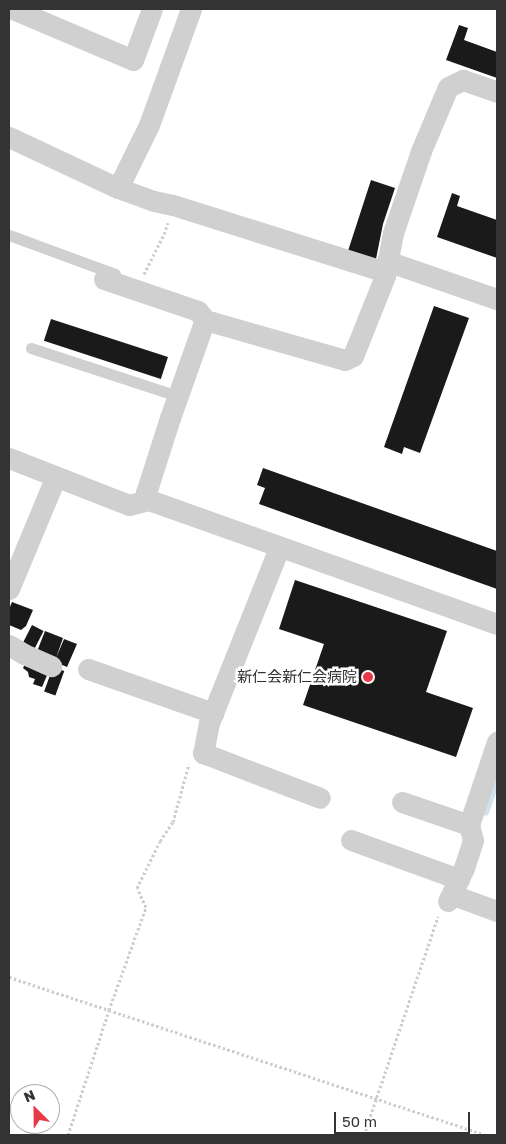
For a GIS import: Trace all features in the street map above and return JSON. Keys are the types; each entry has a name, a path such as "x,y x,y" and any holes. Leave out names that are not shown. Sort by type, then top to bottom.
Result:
{"street":[{"path":"9,19 13,9 133,60 152,9"},
{"path":"118,188 148,125 191,9"},
{"path":"104,279 129,291 198,311 207,322 345,360 353,356 386,266 392,232 421,151 448,87 463,80 497,92"},
{"path":"9,136 118,188 154,201 497,299"},
{"path":"149,500 146,493 178,396 204,325 207,322"},
{"path":"9,458 129,505 149,500 279,548 497,624"},
{"path":"9,588 17,548 56,476"},
{"path":"279,548 213,713 202,753 236,757 295,778 320,798"},
{"path":"9,644 24,654 51,666"},
{"path":"88,669 127,673 213,713"},
{"path":"453,892 473,840 469,826 497,742"},
{"path":"402,802 469,826"},
{"path":"351,840 379,859 497,911"}],"lane":[{"path":"9,235 129,291"},
{"path":"31,348 178,396"}],"path":[{"path":"129,291 164,234 173,205"},
{"path":"68,1135 109,1010 146,907 138,888 160,841 173,822 190,759"},
{"path":"364,1135 435,921 453,892"},
{"path":"9,977 486,1135"}],"building":[{"path":"459,25 468,28 464,40 497,52 497,78 446,60"},
{"path":"371,180 395,188 383,224 375,264 347,254"},
{"path":"452,193 460,196 457,206 497,220 497,258 437,237"},
{"path":"434,306 469,318 420,453 404,447 402,454 384,447"},
{"path":"51,319 168,357 161,379 44,341"},
{"path":"263,468 497,551 497,589 259,504 265,488 257,485"},
{"path":"295,580 447,631 426,692 473,708 456,757 303,705 324,644 279,629"},
{"path":"12,602 33,610 26,626 21,630 9,625 9,609"},
{"path":"32,625 44,631 32,653 21,647"},
{"path":"45,631 63,638 56,658 64,639 77,644 67,667 36,654"},
{"path":"26,662 49,671 42,687 33,684 35,679 29,677 28,672 23,668"},
{"path":"53,667 64,671 55,696 44,691"}],"waterway":[{"path":"486,813 497,781"}],"place":[{"name":"新仁会新仁会病院","path":"368,677"}]}
